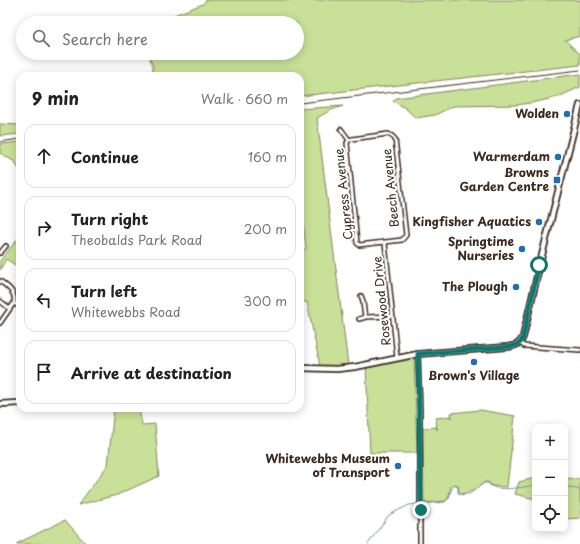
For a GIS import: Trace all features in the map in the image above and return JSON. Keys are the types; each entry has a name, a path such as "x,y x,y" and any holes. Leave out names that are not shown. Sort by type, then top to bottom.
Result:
{"street":[{"path":"304,368 337,369 355,367 397,357 507,347 515,346 521,342 580,105"},
{"path":"341,129 349,140"},
{"name":"Beech Avenue","path":"349,140 388,134 395,139 406,235 402,240 385,243"},
{"name":"Cypress Avenue","path":"349,140 347,143 357,243 360,245 385,243"},
{"name":"Rosewood Drive","path":"385,243 397,357"},
{"path":"0,253 6,246"},
{"path":"0,281 10,289 15,298 14,303 9,308 0,323"},
{"path":"361,296 363,299 366,317"},
{"path":"0,301 9,308"},
{"path":"360,319 366,317 392,316"},
{"path":"521,342 524,346 580,350"},
{"path":"418,354 421,510 420,544"},
{"path":"0,404 16,404"}],"green space":[{"path":"206,0 580,0 580,36 565,40 580,54 580,65 304,96 304,72 152,72 153,67 150,60 304,60 304,16 171,16 203,4"},
{"path":"580,74 580,87 558,97 517,105 453,106 435,115 416,118 405,108 393,101 396,98"},
{"path":"343,106 331,110 317,118 348,365 320,366 307,302 304,302 304,249 306,249 304,231 304,109"},
{"path":"0,124 16,125 16,134 0,136"},
{"path":"16,142 16,164 0,153 0,144"},
{"path":"16,241 16,265 6,259 0,270 0,261"},
{"path":"414,358 417,453 370,453 366,367"},
{"path":"480,410 515,416 507,487 492,486 488,482 485,482 474,490 462,494 459,492 458,485 453,484 450,488 446,501 424,503 423,428 437,427 436,418 451,416 452,418 451,413"},
{"path":"114,412 140,412 142,425 155,424 159,476 117,495 78,505 108,465"},
{"path":"568,478 580,479 580,518 568,519"},
{"path":"532,479 532,498 515,494 519,482"},
{"path":"65,520 86,544 16,544"}],"waterway":[{"path":"421,504 445,502 449,498 453,485 458,487 458,493 462,495 471,493 484,483 488,483 491,486 503,489 532,486"},
{"path":"568,487 580,490"},
{"path":"368,544 389,515 409,505 418,504"}],"railway":[{"path":"304,103 580,70"},
{"path":"0,142 16,140"}],"place":[{"name":"Wolden","path":"567,114"},
{"name":"Warmerdam","path":"558,157"},
{"name":"Browns Garden Centre","path":"557,180"},
{"name":"Kingfisher Aquatics","path":"539,222"},
{"name":"Springtime Nurseries","path":"522,249"},
{"name":"The Plough","path":"516,287"},
{"name":"Brown's Village","path":"474,362"},
{"name":"Whitewebbs Museum of Transport","path":"398,466"}],"route":[{"path":"421,510 418,354 507,347 515,346 520,343 523,337 539,265"}]}
